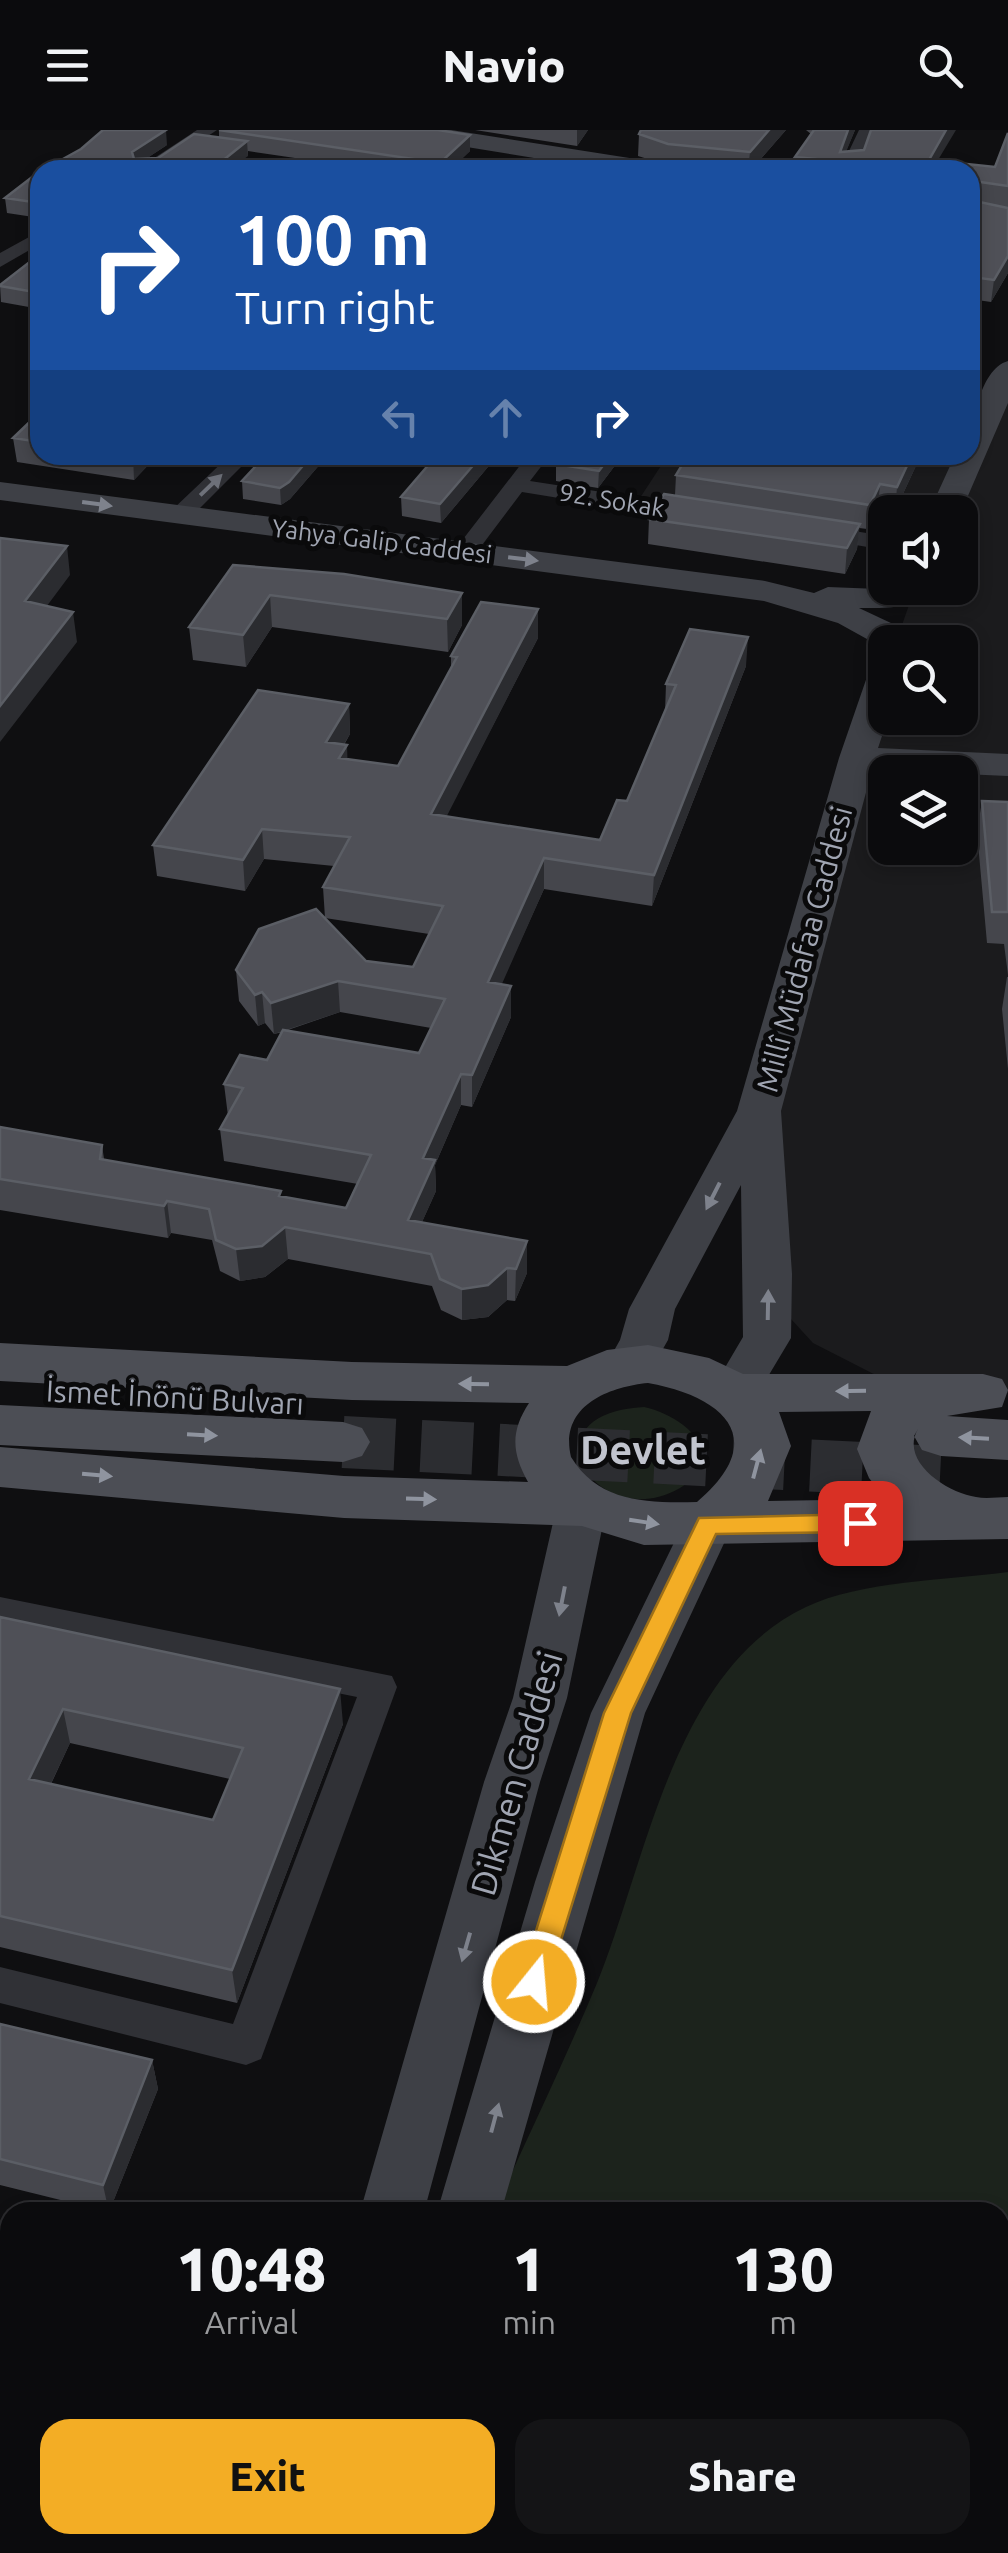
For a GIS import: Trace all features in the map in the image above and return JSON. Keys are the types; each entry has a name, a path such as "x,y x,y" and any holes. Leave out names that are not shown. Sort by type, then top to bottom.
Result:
{"main road":[{"path":"415,131 530,160"},
{"path":"980,433 1008,370"},
{"path":"952,495 966,465"},
{"name":"Yahya Galip Caddesi","path":"0,491 765,591 868,598"},
{"name":"Yahya Galip Caddesi","path":"765,591 875,625"},
{"name":"Millî Müdafaa Caddesi","path":"632,1363 644,1340 652,1309 759,1110 868,723"},
{"path":"856,758 1008,765"},
{"name":"Millî Müdafaa Caddesi","path":"734,1393 767,1338 769,1274 759,1110"},
{"path":"0,1362 352,1381 571,1385"},
{"path":"472,2202 564,1882 618,1713 708,1524 753,1480 761,1457 761,1433 749,1408 734,1393 700,1372 666,1364 632,1363 599,1370 571,1385 552,1406 541,1430 541,1450 559,1486 582,1505"},
{"name":"İsmet İnönü Bulvarı","path":"0,1388 346,1424 0,1424"},
{"path":"734,1393 1000,1410"},
{"path":"997,1522 907,1486 886,1458 884,1438 892,1420 922,1402 1000,1410"},
{"path":"1000,1410 941,1454 1008,1475"},
{"path":"0,1467 344,1497 582,1505 644,1524 997,1522"},
{"name":"Dikmen Caddesi","path":"395,2202 512,1782 540,1698 582,1505"}],"street":[{"path":"161,160 210,130"},
{"path":"853,160 867,130"},
{"path":"0,261 30,242"},
{"path":"180,515 232,465"},
{"path":"465,552 531,465"},
{"name":"92. Sokak","path":"516,485 718,516"},
{"path":"792,528 868,540"},
{"path":"0,1611 379,1687 246,2046 0,1985"}],"shaded area":[{"path":"1008,370 1008,1393 905,1390 813,1343 791,1319 769,1274 764,1148 868,778 868,865 978,865 978,755 875,755 880,735 978,735 978,625 902,625 909,605 978,605 978,495 868,495 868,514 732,493 718,516 636,504 661,465 980,465 980,416 987,417"},
{"path":"644,1407 687,1428 703,1451 703,1463 696,1476 680,1488 650,1499 622,1497 599,1485 584,1468 579,1448 586,1429 607,1414"},
{"path":"1008,1572 1008,2202 499,2202 597,1983 670,1773 695,1721 724,1675 761,1636 806,1607 852,1592"}],"building":[{"path":"103,130 166,130 132,152 134,159 158,158 194,134 247,141 223,160 61,160"},
{"path":"219,130 438,130 470,135 443,160 420,160"},
{"path":"641,130 769,130 750,152 668,144 639,134"},
{"path":"814,130 848,130 840,152 864,150 871,130 946,130 929,160 795,157"},
{"path":"1008,133 1008,186 980,182 980,165 995,167"},
{"path":"30,179 30,202 5,198"},
{"path":"980,202 1008,208 1008,256 994,280 980,278"},
{"path":"30,262 30,291 0,285"},
{"path":"30,422 30,441 13,438"},
{"path":"257,465 303,465 280,488 242,481"},
{"path":"428,465 473,465 440,504 401,497"},
{"path":"562,465 604,465 599,471"},
{"path":"682,465 907,465 897,487 880,484 875,495 868,495 868,505 676,475"},
{"path":"664,494 860,524 847,548 649,519"},
{"path":"0,538 67,546 25,601 73,612 0,706"},
{"path":"233,565 344,574 462,593 447,619 270,595 243,635 189,627"},
{"path":"481,602 538,609 431,814 600,840 617,800 627,801 676,685 666,684 690,629 748,637 654,875 544,858 488,982 511,986 472,1075 461,1074 423,1158 435,1160 408,1220 527,1241 516,1269 507,1268 488,1285 462,1289 440,1279 431,1254 285,1227 262,1246 236,1249 216,1240 209,1209 167,1201 164,1206 0,1179 0,1127 102,1145 100,1159 281,1191 279,1196 346,1208 371,1155 220,1129 243,1088 224,1084 240,1055 267,1060 283,1030 419,1053 445,999 338,981 271,1003 262,992 255,995 236,970 259,929 316,909 366,961 413,967 443,906 323,887 350,837 262,829 243,860 153,845 258,690 349,704 326,742 347,745 339,758 398,766 457,657 451,656"},
{"path":"982,801 1008,802 1008,912 992,912"},
{"path":"0,1617 340,1689 232,1970 0,1916","holes":["63,1709 243,1748 213,1820 29,1779"]},
{"path":"0,2024 152,2060 103,2185 0,2159"}],"tunnel":[{"path":"343,1442 941,1472"}],"district":[{"name":"Devlet","path":"643,1449"}],"route":[{"path":"534,1982 618,1713 635,1669 708,1524 860,1523"}]}
